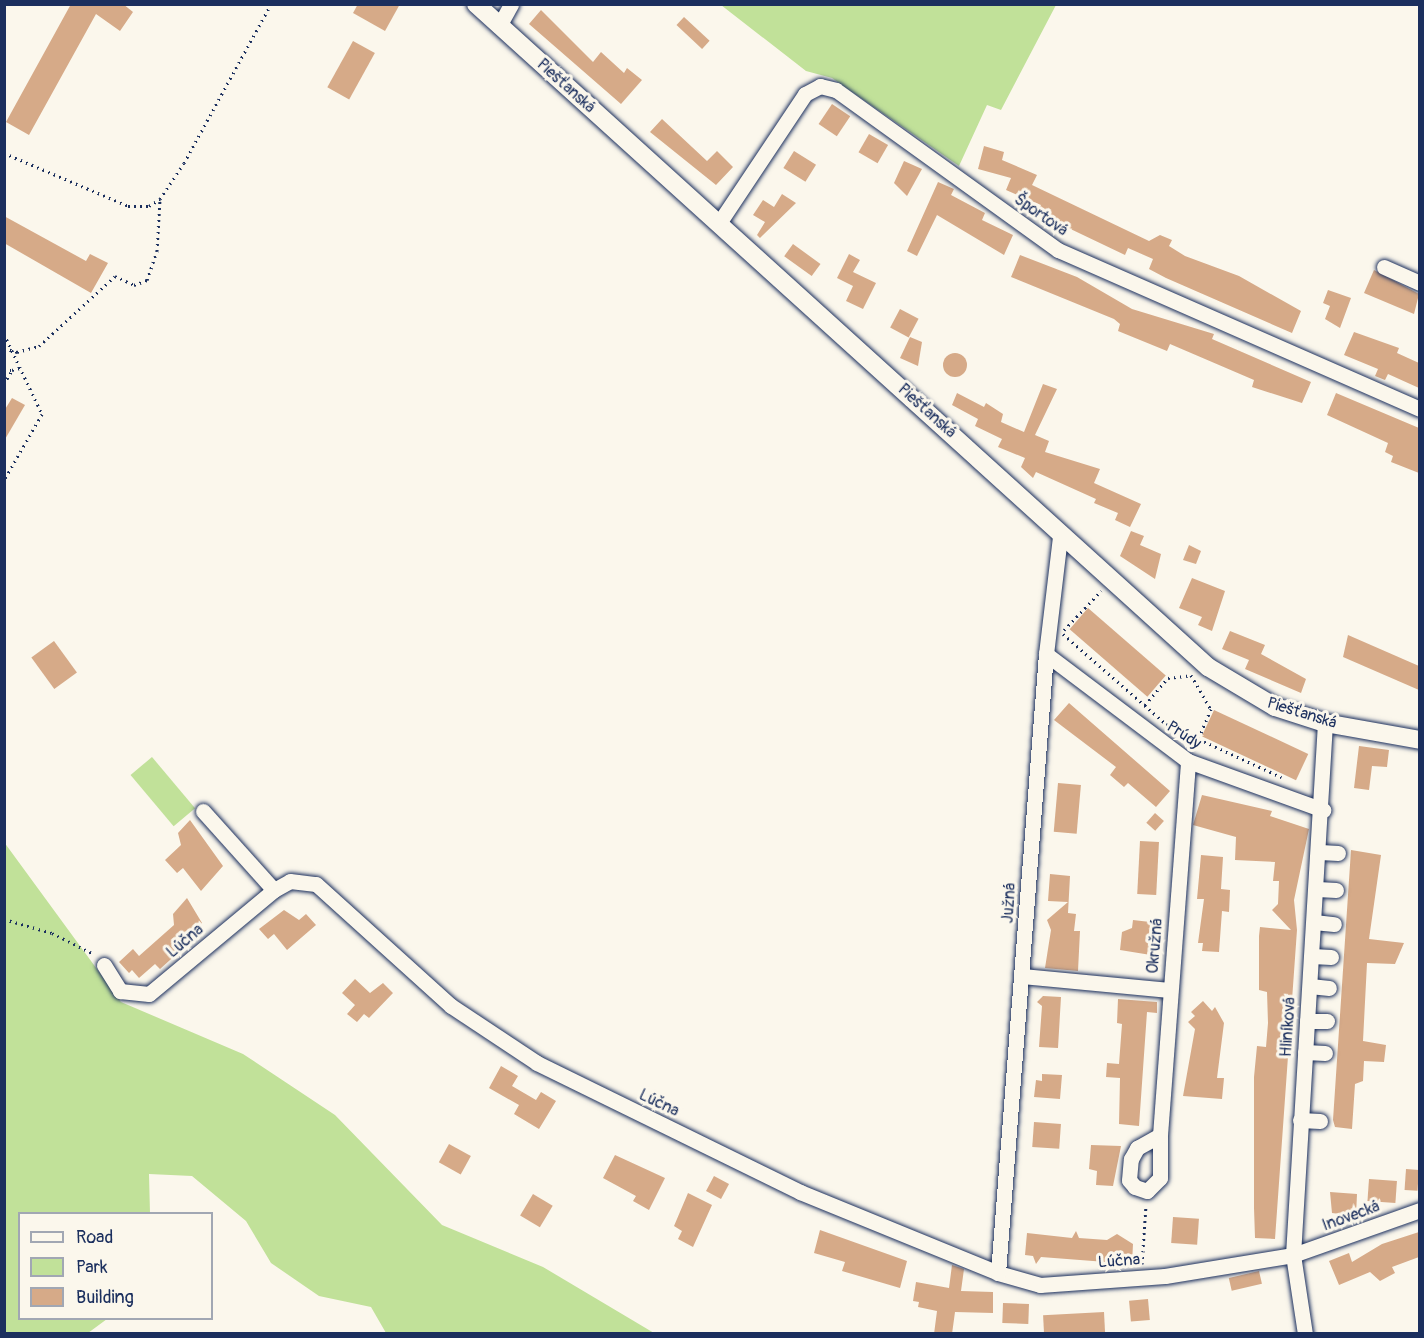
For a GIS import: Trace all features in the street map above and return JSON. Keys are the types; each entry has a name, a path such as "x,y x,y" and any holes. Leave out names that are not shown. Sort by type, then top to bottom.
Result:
{"main road":[{"name":"Piešťanská","path":"476,4 1060,536 1208,667 1251,697 1325,723 1419,740"}],"street":[{"path":"499,26 511,4"},
{"name":"Športová","path":"719,223 805,94 820,86 836,90 1058,250 1419,409"},
{"path":"1384,267 1419,282"},
{"name":"Južná","path":"998,1274 1046,654 1060,536"},
{"name":"Prúdy","path":"1046,654 1188,761 1323,810"},
{"name":"Hliníková","path":"1305,1334 1293,1255 1310,1120 1326,890 1328,853 1323,810 1325,723"},
{"name":"Okružná","path":"1147,1191 1160,1178 1160,1135 1169,990 1188,761"},
{"path":"203,812 274,890"},
{"name":"Lúčna","path":"104,965 120,991 149,994 274,890 290,882 325,889 451,1006 537,1064 800,1192 998,1274 1040,1285 1140,1278 1293,1255"},
{"path":"1022,976 1169,990"},
{"path":"1147,1191 1129,1180 1131,1159 1137,1148 1160,1135"},
{"name":"Inovecká","path":"1293,1255 1419,1210"}],"path":[{"path":"4,348 17,352 39,346 59,332 115,276 134,285 147,280 157,251 160,199 271,4"},
{"path":"4,153 128,206 149,206 160,199"},
{"path":"4,334 17,352 20,368 42,414 4,480"},
{"path":"4,370 20,368"},
{"path":"4,384 12,370"},
{"path":"1062,633 1102,590"},
{"path":"1057,628 1167,724 1283,779"},
{"path":"1145,705 1168,678 1191,675 1211,710 1198,740"},
{"path":"4,919 52,933 92,952 104,965"},
{"path":"1140,1278 1147,1191"}],"green space":[{"path":"721,5 1056,5 1001,110 987,105 959,166 832,78 806,71"},
{"path":"152,757 195,808 174,826 131,775"},
{"path":"4,842 121,1002 243,1054 335,1115 442,1225 543,1267 654,1333 386,1333 371,1307 319,1296 271,1263 246,1221 192,1176 149,1174 150,1212 18,1212 18,1320 106,1320 88,1333 5,1333"}],"building":[{"path":"71,4 123,4 133,12 120,31 96,14 29,135 6,122"},
{"path":"358,4 400,4 385,31 353,13"},
{"path":"541,10 593,62 601,52 624,73 627,68 642,80 621,104 529,24"},
{"path":"684,17 710,41 702,49 676,25"},
{"path":"353,41 375,53 349,99 327,87"},
{"path":"832,104 850,116 837,136 819,124"},
{"path":"662,119 707,161 717,151 733,167 716,185 650,132"},
{"path":"869,134 888,145 878,163 858,152"},
{"path":"984,146 1004,152 1002,160 1037,175 1032,185 1149,241 1160,235 1172,240 1169,246 1185,256 1239,276 1301,311 1292,333 1149,269 1153,259 1128,248 1125,255 1037,213 1041,205 1006,190 1011,178 978,169"},
{"path":"794,151 816,165 805,182 783,168"},
{"path":"904,161 922,169 907,196 894,183"},
{"path":"938,182 954,189 951,195 985,213 982,220 1013,235 1004,255 937,215 917,256 907,251"},
{"path":"782,194 796,203 760,238 757,235 765,222 753,215 763,200 774,207"},
{"path":"4,216 86,261 90,254 108,263 91,293 4,243"},
{"path":"793,244 821,264 812,276 784,256"},
{"path":"849,254 860,260 853,272 876,283 863,309 846,301 853,286 837,278"},
{"path":"1020,255 1077,277 1132,309 1214,334 1212,339 1311,382 1302,403 1252,387 1254,380 1170,344 1167,351 1118,331 1120,324 1114,319 1011,277"},
{"path":"1374,270 1419,294 1414,314 1364,293"},
{"path":"1328,290 1351,298 1340,328 1325,319 1330,306 1323,303"},
{"path":"900,309 919,319 909,337 890,328"},
{"path":"1354,332 1399,348 1397,353 1419,363 1419,388 1388,374 1385,380 1375,376 1378,369 1344,355"},
{"path":"910,337 922,342 918,366 900,358"},
{"path":"955,353 964,356 967,365 964,374 955,377 946,374 943,365 946,356"},
{"path":"1043,384 1057,389 1035,435 1049,441 1045,452 1100,469 1094,483 1141,504 1130,527 1115,520 1118,513 1094,503 1096,499 1036,472 1033,478 1021,467 1025,458 998,447 1002,439 975,426 978,419 952,405 957,393 984,407 986,403 1003,414 1001,422 1024,432"},
{"path":"1336,393 1419,428 1419,473 1391,462 1393,456 1385,452 1388,443 1327,415"},
{"path":"12,398 25,405 4,441 4,411"},
{"path":"1131,531 1144,536 1140,545 1161,554 1155,579 1120,556"},
{"path":"1189,545 1201,551 1196,564 1183,560"},
{"path":"1192,578 1225,591 1212,631 1198,625 1202,617 1179,608"},
{"path":"1088,608 1166,676 1147,697 1070,629"},
{"path":"1230,631 1265,645 1261,654 1306,679 1301,693 1245,669 1249,660 1222,649"},
{"path":"1348,635 1419,666 1419,690 1343,657"},
{"path":"54,641 77,673 54,689 31,657"},
{"path":"1069,703 1170,791 1156,807 1128,783 1124,787 1110,775 1116,767 1054,720"},
{"path":"1214,710 1308,754 1296,780 1202,736"},
{"path":"1359,746 1389,750 1387,767 1372,766 1369,790 1354,788"},
{"path":"1058,783 1081,785 1077,834 1054,832"},
{"path":"1202,795 1272,811 1270,816 1309,829 1294,900 1297,930 1275,1239 1255,1238 1254,1077 1257,1046 1266,1047 1268,1023 1267,992 1259,990 1259,936 1260,927 1291,930 1272,910 1278,904 1279,881 1273,881 1275,862 1235,860 1236,837 1193,825"},
{"path":"1155,813 1164,821 1155,831 1146,823"},
{"path":"190,820 223,866 201,891 183,868 177,873 165,860 181,845 178,833"},
{"path":"1140,841 1159,842 1156,895 1137,894"},
{"path":"1351,850 1381,855 1369,939 1404,943 1395,964 1367,963 1363,1041 1386,1045 1384,1062 1364,1061 1363,1081 1355,1084 1352,1129 1335,1127 1333,1120"},
{"path":"1201,855 1223,857 1221,889 1230,890 1229,912 1222,911 1219,952 1202,951 1203,943 1198,943 1204,899 1197,899"},
{"path":"1050,874 1070,876 1068,913 1076,914 1074,931 1080,931 1078,971 1045,968 1051,930 1047,920 1068,902 1048,901"},
{"path":"187,898 202,923 186,938 190,942 160,969 155,964 139,978 132,970 129,973 119,962 133,949 139,956 174,925 173,914"},
{"path":"284,910 299,920 306,914 316,925 287,950 274,934 268,939 259,929"},
{"path":"1133,920 1150,922 1150,948 1157,956 1120,950 1122,932 1132,928"},
{"path":"355,979 370,993 383,983 393,993 369,1018 364,1014 357,1022 347,1014 355,1005 342,993"},
{"path":"1043,996 1061,997 1058,1048 1039,1047 1042,1006 1037,1002"},
{"path":"1118,999 1157,1002 1157,1013 1147,1012 1139,1126 1119,1124 1120,1078 1106,1077 1107,1063 1119,1064 1122,1024 1117,1023"},
{"path":"1203,1001 1212,1011 1215,1007 1224,1023 1217,1078 1224,1078 1222,1099 1183,1096 1195,1029 1188,1022 1195,1016 1191,1012"},
{"path":"501,1066 518,1076 512,1086 536,1100 541,1092 556,1101 539,1129 514,1114 519,1105 489,1088"},
{"path":"1042,1074 1062,1075 1060,1099 1034,1097 1036,1080 1042,1081"},
{"path":"1034,1122 1061,1124 1059,1149 1032,1147"},
{"path":"449,1144 471,1156 461,1174 439,1162"},
{"path":"1091,1145 1121,1146 1113,1186 1096,1185 1097,1171 1089,1169"},
{"path":"615,1155 665,1178 649,1210 633,1201 636,1196 603,1178"},
{"path":"1406,1169 1419,1170 1418,1191 1405,1190"},
{"path":"714,1176 729,1184 721,1199 706,1191"},
{"path":"1369,1179 1397,1181 1395,1203 1367,1201"},
{"path":"1330,1192 1357,1194 1356,1216 1332,1213"},
{"path":"688,1193 712,1205 693,1247 678,1239 682,1231 674,1226"},
{"path":"533,1194 553,1206 540,1227 520,1215"},
{"path":"1173,1217 1199,1219 1197,1245 1171,1243"},
{"path":"820,1230 907,1261 900,1288 842,1271 845,1262 814,1253"},
{"path":"1076,1231 1079,1238 1107,1240 1117,1234 1133,1244 1132,1264 1041,1257 1036,1264 1033,1256 1025,1255 1027,1233 1072,1238"},
{"path":"1419,1232 1419,1257 1392,1267 1395,1273 1380,1281 1370,1272 1339,1285 1329,1261 1349,1253 1352,1262 1382,1244"},
{"path":"952,1265 964,1269 961,1291 993,1292 993,1313 955,1312 952,1334 934,1334 937,1311 918,1307 919,1302 913,1301 916,1282 949,1288"},
{"path":"1259,1271 1262,1284 1232,1291 1229,1278"},
{"path":"1148,1299 1150,1320 1131,1322 1129,1301"},
{"path":"1003,1303 1029,1304 1028,1324 1002,1323"},
{"path":"1104,1312 1105,1334 1044,1334 1043,1315"}]}
